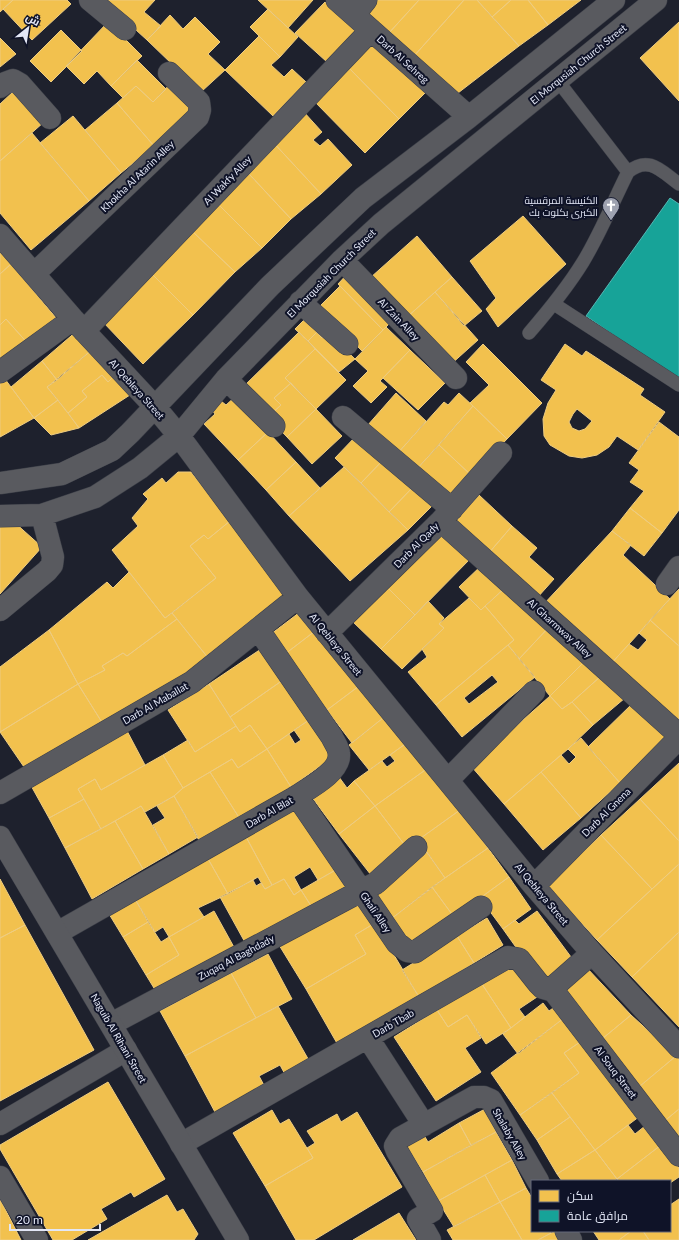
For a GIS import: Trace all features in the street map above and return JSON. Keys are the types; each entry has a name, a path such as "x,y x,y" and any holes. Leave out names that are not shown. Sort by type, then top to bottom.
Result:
{"street":[{"path":"90,0 125,29"},
{"name":"Darb Al Sehreg","path":"337,0 360,8 371,30 469,117"},
{"path":"0,484 62,474 112,450 270,286 363,198 469,117 614,0"},
{"name":"El Morqusiah Church Street","path":"0,516 42,515 95,497 140,468 179,436 226,378 342,260 382,224 654,1"},
{"name":"Al Wakfy Alley","path":"0,372 78,325 371,30"},
{"path":"541,59 558,80"},
{"name":"Khokha Al Atarin Alley","path":"34,274 198,117 200,110 199,102 169,73"},
{"path":"0,88 5,83 13,80 20,84 50,118"},
{"name":"Al Qebleya Street","path":"0,235 78,325 155,407 179,436 298,597 534,886 592,953 679,1047"},
{"name":"Al Zain Alley","path":"342,260 456,378"},
{"path":"300,302 347,344"},
{"path":"226,378 274,426"},
{"name":"Al Gharmway Alley","path":"343,418 679,735"},
{"name":"Darb Al Qady","path":"327,633 446,515 501,453"},
{"path":"0,610 47,571 52,564 53,556 42,515"},
{"name":"Darb Al Maballat","path":"0,794 192,682 298,597"},
{"name":"Darb Al Blat","path":"57,934 297,796 330,773 339,760 339,752 332,737 258,629"},
{"path":"448,780 534,692"},
{"name":"Darb Al Gnena","path":"534,886 679,738"},
{"name":"Ghali Alley","path":"297,796 397,943 407,952 415,952 481,907"},
{"name":"Naguib Al Rihani Street","path":"0,837 236,1239"},
{"name":"Zuqaq Al Baghdady","path":"111,1024 376,883 416,847"},
{"path":"552,988 592,953"},
{"name":"Darb Tbab","path":"181,1144 508,957 519,960 543,988 550,990 552,988"},
{"name":"Al Souq Street","path":"552,988 679,1155"},
{"path":"368,1038 424,1125"},
{"path":"0,1124 126,1050"},
{"name":"Shalaby Alley","path":"430,1240 418,1219 432,1211 397,1151 395,1146 400,1138 474,1097 484,1097 491,1100 537,1180"},
{"path":"0,1177 37,1240"}],"lane":[{"path":"558,80 628,172"},
{"path":"529,333 554,304 583,262 628,172 635,166 644,163 654,165 679,184"},
{"path":"554,304 679,385"}],"building: سكن":[{"path":"0,0 13,0 0,12"},
{"path":"13,0 67,0 71,4 32,40 3,9"},
{"path":"103,0 155,0 144,12 161,26 147,40"},
{"path":"258,0 313,0 288,28"},
{"path":"372,0 419,0 388,34 362,11"},
{"path":"419,0 464,0 414,56 388,34"},
{"path":"464,0 477,0 519,46 458,93 414,56"},
{"path":"477,0 511,0 492,17"},
{"path":"511,0 528,0 548,25 519,46 492,17"},
{"path":"528,0 581,0 548,25"},
{"path":"325,2 356,31 327,62 295,33"},
{"path":"268,9 298,37 280,57 250,27"},
{"path":"170,15 183,29 195,17 220,42 208,54 225,70 201,92 147,40"},
{"path":"108,22 142,56 111,86 97,71 84,84 66,66"},
{"path":"679,22 679,101 640,58"},
{"path":"61,30 82,51 51,82 30,61"},
{"path":"259,36 280,57 271,65 284,77 292,69 306,82 273,116 225,70"},
{"path":"0,38 16,54 0,67"},
{"path":"376,40 426,92 399,119 348,67"},
{"path":"137,60 166,89 153,102 136,86 123,98 111,86"},
{"path":"348,67 399,119 365,153 314,101"},
{"path":"172,82 195,108 154,146 117,103 136,86 153,102"},
{"path":"15,90 44,122 0,161 0,104"},
{"path":"117,103 154,146 121,173 85,130"},
{"path":"303,111 322,132 313,140 320,146 328,139 352,165 321,194 271,140"},
{"path":"73,116 121,173 89,201 40,143"},
{"path":"32,133 89,201 31,250 0,213 0,161"},
{"path":"271,140 321,194 291,219 238,162"},
{"path":"249,174 291,219 262,248 218,204"},
{"path":"218,204 262,248 235,272 192,231"},
{"path":"523,216 566,264 498,327 486,309 496,298 470,261"},
{"path":"192,231 235,272 193,315 151,273"},
{"path":"417,236 452,277 406,318 370,278"},
{"path":"0,251 11,264 0,274"},
{"path":"11,264 57,319 30,346 6,319 0,325 0,274"},
{"path":"350,271 396,317 383,330 338,284"},
{"path":"151,273 193,315 143,364 102,321"},
{"path":"452,277 482,311 464,326 435,292"},
{"path":"340,286 383,330 362,351 319,307"},
{"path":"435,292 478,340 449,366 406,318"},
{"path":"309,315 328,333 322,338 317,332 308,341 295,329"},
{"path":"6,319 30,346 0,369 0,325"},
{"path":"386,327 410,350 380,381 387,387 371,403 353,386 368,371 355,359"},
{"path":"78,330 94,348 57,380 42,361"},
{"path":"299,332 315,349 285,378 291,383 274,398 281,405 268,417 241,389"},
{"path":"317,332 322,338 328,333 355,359 339,372 308,341"},
{"path":"483,344 542,403 507,439 470,403 489,385 466,362"},
{"path":"565,344 582,356 586,351 644,389 640,395 665,412 638,450 617,436 609,447 597,455 582,458 569,456 550,445 544,436 543,419 548,403 556,390 541,380","holes":["577,409 592,421 585,429 579,431 572,428 569,422"]},
{"path":"94,348 116,374 108,382 102,375 82,391 87,397 68,413 47,387"},
{"path":"315,349 346,380 316,409 285,378"},
{"path":"410,350 445,383 418,410 383,378"},
{"path":"42,361 57,380 47,387 58,400 34,418 11,387"},
{"path":"116,374 133,393 79,428 68,413 87,397 82,391 102,375 108,382"},
{"path":"2,375 34,418 0,437 0,376"},
{"path":"291,383 316,409 287,437 268,417 281,405 274,398"},
{"path":"396,393 426,421 397,454 367,426"},
{"path":"459,393 473,406 416,470 397,454 444,402 448,405"},
{"path":"236,396 268,432 238,460 204,424 215,414 212,410 221,401 226,405"},
{"path":"58,400 79,428 51,435 34,418"},
{"path":"473,406 507,439 472,476 439,445"},
{"path":"316,409 342,436 312,464 287,437"},
{"path":"659,422 679,437 679,510 662,533 630,508 644,491 630,482 639,470 629,463"},
{"path":"268,432 296,462 266,490 238,460"},
{"path":"357,435 384,459 361,483 335,458"},
{"path":"439,445 472,476 449,501 416,470"},
{"path":"384,459 413,487 389,512 361,483"},
{"path":"296,462 320,488 289,516 266,490"},
{"path":"344,467 408,530 350,581 289,516"},
{"path":"178,472 191,472 230,521 208,539 204,535 190,546 216,578 165,618 112,550 138,526 132,518 148,499 143,494 162,478 166,483"},
{"path":"413,487 432,506 408,530 389,512"},
{"path":"479,495 512,526 488,554 453,524"},
{"path":"630,508 662,533 644,556 612,531"},
{"path":"230,521 291,595 209,659 172,613 216,578 190,546 204,535 208,539"},
{"path":"14,522 42,547 0,594 0,523"},
{"path":"512,526 537,548 529,557 554,579 537,598 488,554"},
{"path":"445,529 472,557 415,615 387,587"},
{"path":"612,531 631,545 623,555 670,599 609,666 542,606"},
{"path":"484,563 507,586 481,610 459,587"},
{"path":"129,572 165,618 172,613 177,619 127,656 123,653 102,666 105,670 78,684 49,630 107,582 113,588"},
{"path":"507,586 550,626 519,659 508,645 514,640 485,606"},
{"path":"387,587 415,615 381,649 352,621"},
{"path":"679,589 679,646 650,620"},
{"path":"469,598 481,610 485,606 514,640 436,705 408,672 427,657 422,649 444,628 439,624"},
{"path":"428,601 444,618 439,624 444,628 402,669 381,649"},
{"path":"304,609 319,628 285,654 271,634"},
{"path":"177,619 209,659 103,724 78,684 105,670 102,666 123,653 127,656"},
{"path":"650,620 679,646 679,722 609,666 629,644 638,650 647,640 639,633"},
{"path":"550,626 587,659 550,696 519,659"},
{"path":"319,628 363,683 327,710 285,654"},
{"path":"49,630 78,684 0,732 0,667"},
{"path":"508,645 535,677 462,737 436,705","holes":["492,675 498,682 469,704 464,698"]},
{"path":"261,649 283,680 230,717 209,684"},
{"path":"587,659 601,676 562,709 550,696"},
{"path":"601,676 625,698 593,725 572,702"},
{"path":"283,680 312,718 267,749 250,725 240,732 230,717"},
{"path":"363,683 388,714 352,743 327,710"},
{"path":"78,684 103,724 24,767 0,732"},
{"path":"209,684 236,726 195,752 168,710"},
{"path":"550,696 562,709 572,702 593,725 568,749 504,804 471,766"},
{"path":"634,702 672,735 620,783 588,747"},
{"path":"388,714 408,742 369,770 349,745"},
{"path":"312,718 337,754 291,787 267,749 289,734 295,744 301,740 294,730"},
{"path":"250,725 267,749 238,768 232,759 183,788 163,755 188,740 195,752 236,726 240,732"},
{"path":"126,729 145,765 101,790 95,779 78,789 84,799 49,818 29,782"},
{"path":"581,738 620,783 581,818 541,772 561,755 569,764 576,757 568,749"},
{"path":"408,742 428,768 375,806 354,781 382,761 387,767 395,761 390,755"},
{"path":"267,749 291,787 240,819 210,772 232,759 238,768"},
{"path":"163,755 183,788 174,796 145,812 141,806 101,829 78,789 95,779 101,790"},
{"path":"679,763 679,841 640,799"},
{"path":"428,768 460,810 407,848 375,806"},
{"path":"210,772 240,819 201,844 174,796 183,788"},
{"path":"541,772 581,818 543,850 504,804"},
{"path":"339,777 347,788 354,781 375,806 339,834 311,796"},
{"path":"174,796 198,837 169,854 153,825 165,818 157,806"},
{"path":"84,799 101,829 65,848 49,818"},
{"path":"640,799 679,841 679,864 652,889 601,835"},
{"path":"299,803 339,868 318,880 310,867 294,877 301,890 294,895 284,879 272,885 245,835"},
{"path":"141,806 169,854 143,869 115,821"},
{"path":"375,806 407,848 371,875 339,834"},
{"path":"460,810 488,848 445,878 418,840"},
{"path":"115,821 143,869 92,899 65,848"},
{"path":"245,835 272,885 265,889 258,877 228,894 207,857"},
{"path":"601,835 652,889 597,940 547,886"},
{"path":"488,848 509,877 454,917 432,887"},
{"path":"427,852 445,878 391,919 372,893"},
{"path":"207,857 228,894 198,908 204,917 169,937 163,927 155,932 132,894"},
{"path":"679,864 679,932 632,977 597,940"},
{"path":"339,868 350,887 313,909 301,890"},
{"path":"509,877 531,909 503,929 480,898"},
{"path":"0,879 25,925 0,938"},
{"path":"284,879 294,895 301,890 313,909 247,946 220,897 253,880 256,886 261,883 265,889"},
{"path":"432,887 454,917 412,947 391,919"},
{"path":"132,894 148,922 123,937 106,909"},
{"path":"361,899 375,923 355,935 366,954 306,989 279,945"},
{"path":"214,911 235,949 157,993 146,975 179,955 169,937"},
{"path":"537,911 574,961 542,984 503,929 515,920 519,924"},
{"path":"487,918 503,945 474,963 457,936"},
{"path":"148,922 161,942 169,937 179,955 146,975 123,937"},
{"path":"375,923 419,997 338,1045 306,989 366,954 355,935"},
{"path":"25,925 94,1050 0,1101 0,938"},
{"path":"679,932 679,1027 632,977"},
{"path":"457,936 474,963 419,997 402,970"},
{"path":"268,954 292,999 256,1018 231,973"},
{"path":"513,961 537,997 519,1009 525,1017 511,1028 480,981"},
{"path":"586,967 631,1015 602,1039 556,990"},
{"path":"231,973 256,1018 185,1056 160,1011"},
{"path":"480,981 511,1028 486,1044 467,1015 448,1027 437,1010"},
{"path":"543,1003 549,1011 556,1006 564,1018 518,1054 503,1034"},
{"path":"278,1006 311,1064 287,1078 280,1065 259,1076 265,1087 216,1114 185,1056"},
{"path":"437,1010 448,1027 467,1015 481,1038 465,1048 481,1072 436,1101 394,1037"},
{"path":"631,1015 676,1056 640,1086 602,1039"},
{"path":"564,1018 583,1040 564,1053 579,1073 520,1115 491,1073"},
{"path":"583,1040 640,1116 595,1150 552,1093 579,1073 564,1053"},
{"path":"676,1056 679,1059 679,1109 661,1124 633,1092"},
{"path":"108,1082 165,1179 134,1197 131,1192 101,1209 107,1219 72,1240 53,1240 0,1149 0,1145"},
{"path":"552,1093 570,1117 537,1140 520,1115"},
{"path":"485,1109 496,1132 471,1145 459,1123"},
{"path":"679,1109 679,1148 661,1124"},
{"path":"272,1110 280,1124 289,1119 313,1158 265,1186 233,1133"},
{"path":"357,1112 402,1187 314,1240 296,1240 265,1186 313,1158 307,1148 315,1143 307,1131 337,1114 341,1122"},
{"path":"570,1117 595,1150 557,1174 537,1140"},
{"path":"459,1123 471,1145 423,1172 404,1143 422,1132 428,1142"},
{"path":"628,1125 635,1134 645,1126 661,1145 617,1179 595,1150"},
{"path":"496,1132 512,1160 438,1201 423,1172"},
{"path":"661,1145 679,1168 679,1177 671,1182 671,1180 617,1179"},
{"path":"595,1150 617,1179 561,1180 557,1174"},
{"path":"512,1160 526,1188 500,1202 485,1175"},
{"path":"485,1175 500,1202 454,1227 438,1201"},
{"path":"526,1188 531,1196 531,1232 551,1233 538,1240 522,1240 500,1202"},
{"path":"167,1195 177,1212 183,1209 198,1234 194,1240 88,1240"},
{"path":"0,1199 21,1240 0,1240"},
{"path":"679,1199 679,1240 649,1240 644,1232 671,1232 671,1204"},
{"path":"500,1202 522,1240 453,1240 447,1230"},
{"path":"399,1213 416,1240 353,1240"},
{"path":"553,1232 558,1232 563,1240 538,1240"},
{"path":"594,1232 630,1232 619,1240 599,1240"},
{"path":"630,1232 644,1232 649,1240 619,1240"}],"building: مرافق عامة":[{"path":"670,198 679,204 679,380 586,316"}],"place":[{"name":"الكنيسة المرقسية الكبرى بكلوت بك","path":"611,221"}]}
